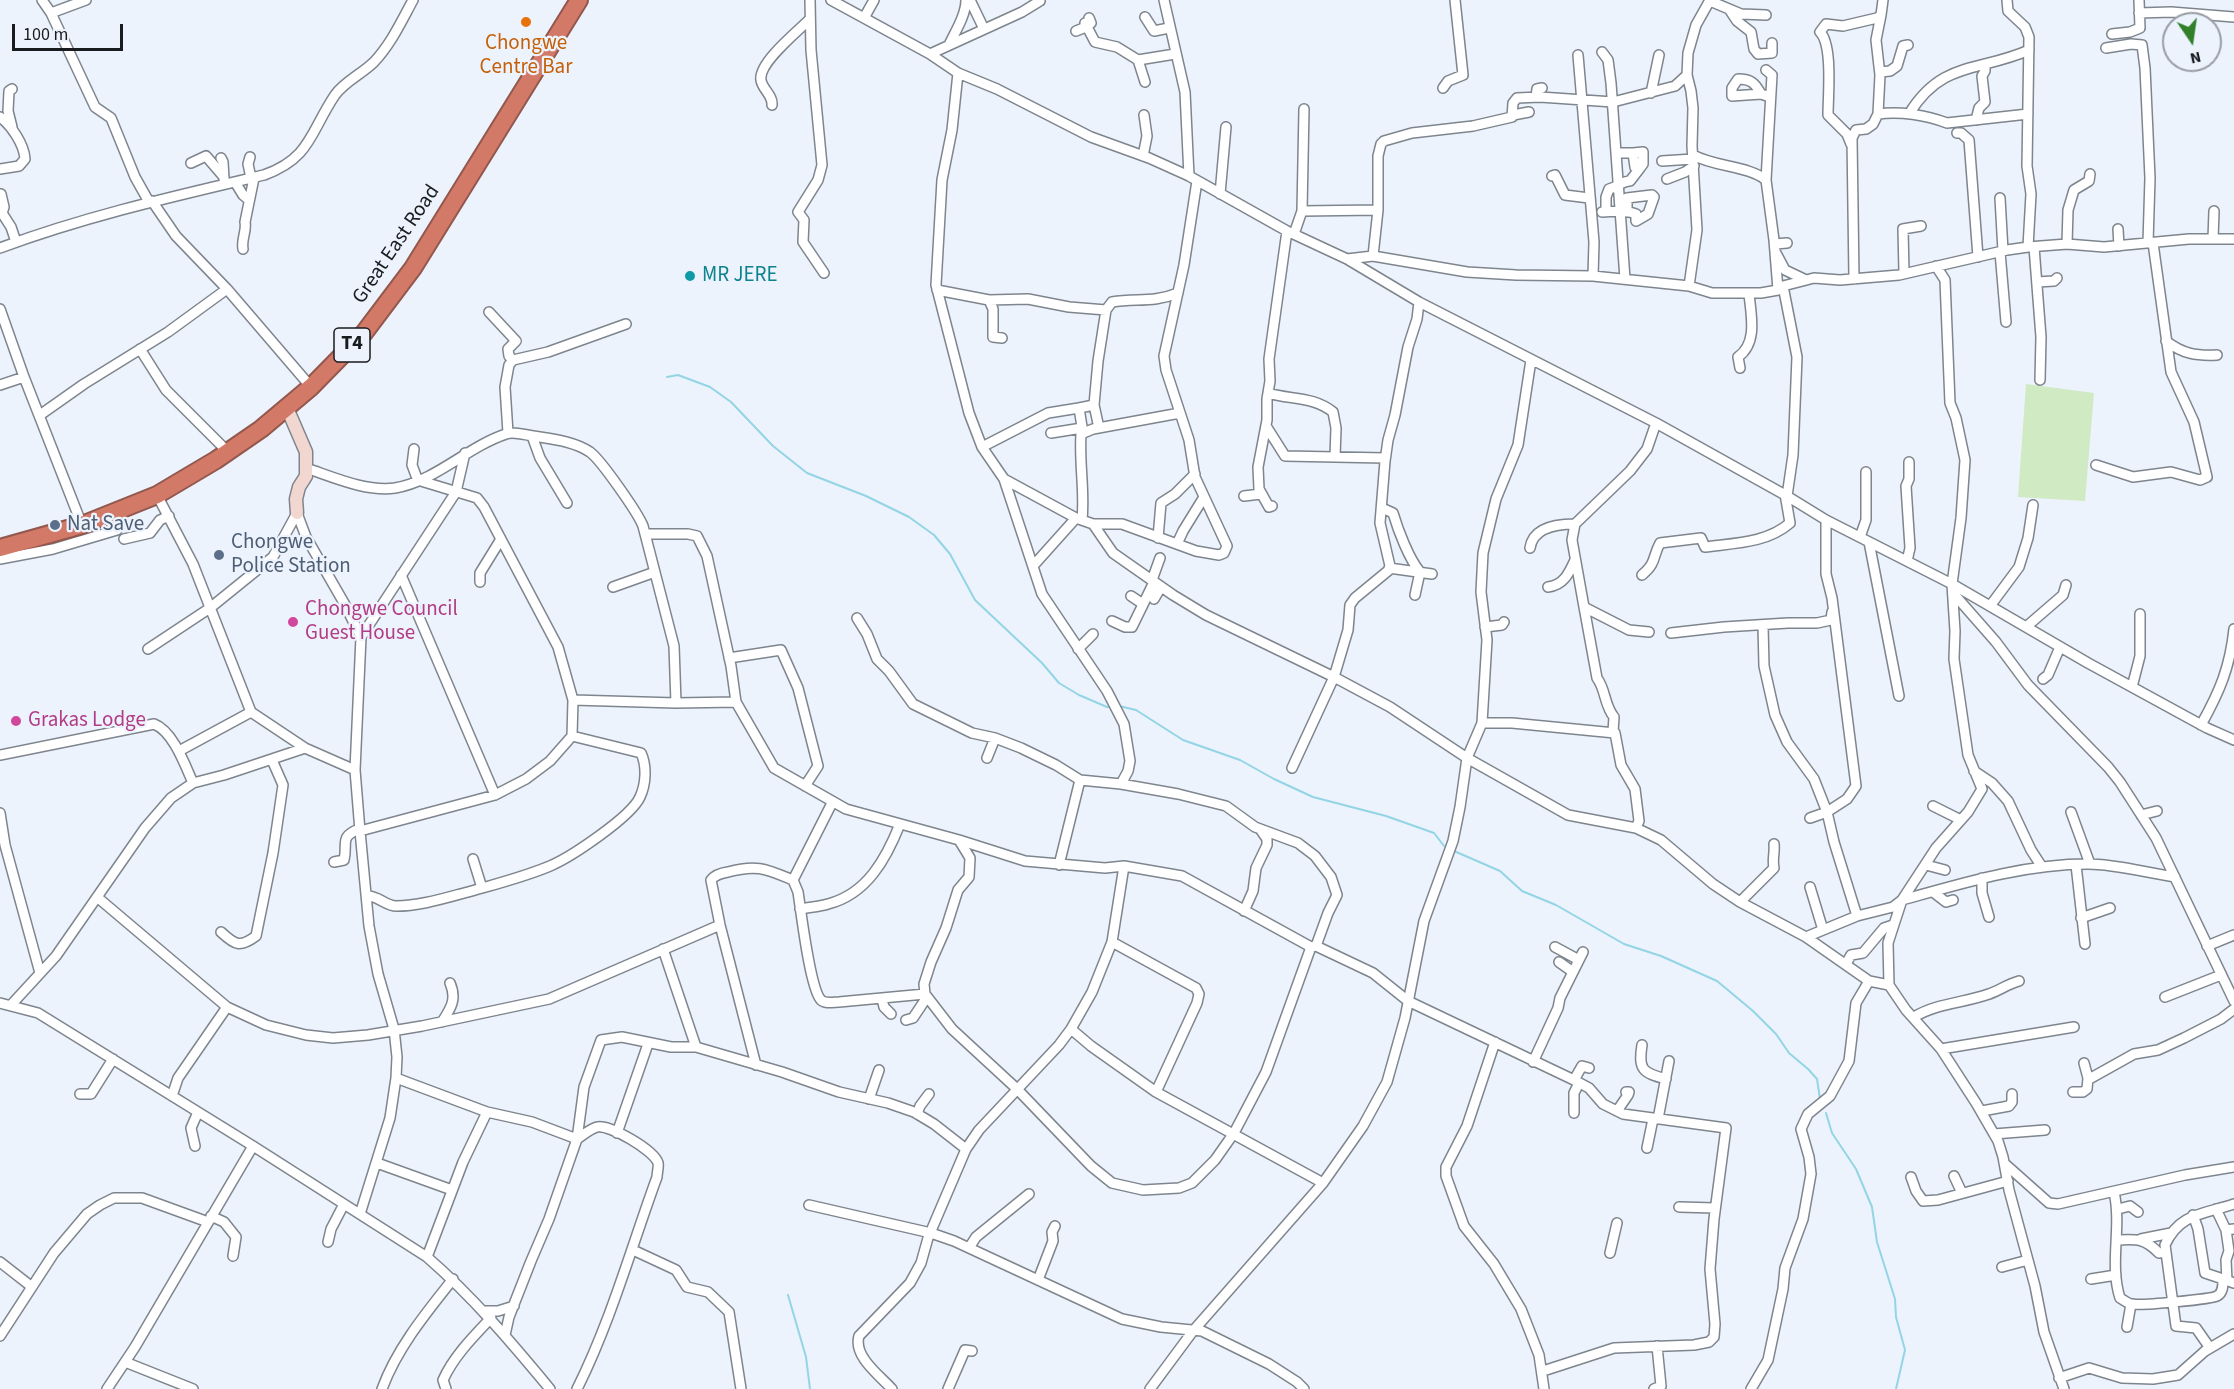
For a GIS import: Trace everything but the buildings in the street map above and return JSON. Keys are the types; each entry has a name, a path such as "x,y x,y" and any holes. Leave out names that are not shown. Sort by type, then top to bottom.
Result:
{"highway":[{"name":"Great East Road","path":"0,548 82,525 157,495 261,429 310,387 364,333 413,268 579,0"}],"street":[{"path":"42,0 51,13 95,107 111,118 135,177 151,201 176,236 227,289 310,387"},
{"path":"51,13 86,0"},
{"path":"0,248 43,232 224,180 235,182 281,169 296,159 336,93 372,64 388,47 413,0"},
{"path":"810,0 811,50 822,165 818,180 798,212 804,220 803,242 824,273"},
{"path":"831,0 930,54 958,73 997,89 1091,137 1193,178 1291,233 1347,259 1419,302 1656,423 1786,495 1826,520 1907,561 1952,589 1990,606 2200,725 2234,740"},
{"path":"864,18 874,0"},
{"path":"968,0 984,29"},
{"path":"949,45 968,0"},
{"path":"1005,479 1079,519 1093,524 1122,524 1210,554 1224,553 1227,546 1195,474 1189,440 1164,356 1178,293 1193,178 1185,92 1169,28 1165,0"},
{"path":"1443,88 1448,81 1463,75 1455,0"},
{"path":"1854,279 1852,138 1856,130 1866,129 1873,124 1878,114 1880,72 1876,40 1883,0"},
{"path":"2007,0 2008,11 2027,30 2029,50 2027,166 2031,194 2031,247 2037,282 2041,337 2040,380"},
{"path":"2112,34 2130,32 2140,28 2139,0"},
{"path":"930,54 1040,1"},
{"path":"1689,286 1697,230 1693,108 1687,75 1688,53 1696,25 1710,1 1741,14 1766,15"},
{"path":"1729,9 1737,21 1750,32 1754,49 1758,54 1772,53 1772,43"},
{"path":"2139,13 2172,12 2234,16"},
{"path":"1853,148 1847,134 1828,116 1828,59 1825,37 1820,32 1826,24 1844,26 1881,15"},
{"path":"1145,16 1154,31 1169,28"},
{"path":"772,105 772,100 761,81 762,73 770,58 810,19"},
{"path":"1076,31 1087,23 1095,42 1118,47 1138,60 1145,82"},
{"path":"2096,465 2133,477 2171,472 2200,480 2207,477 2194,422 2171,372 2150,243 2148,114 2142,45 2131,44 2106,48"},
{"path":"1880,72 1890,71 1897,66 1903,46 1908,45"},
{"path":"1909,114 1922,94 1941,80 1965,68 2029,50"},
{"path":"1602,52 1608,60 1613,102 1618,187 1623,212 1625,279"},
{"path":"1138,60 1175,54"},
{"path":"1578,55 1594,242 1593,276"},
{"path":"1651,93 1659,55"},
{"path":"1976,120 1979,108 1984,102 1982,76 1985,64"},
{"path":"1642,575 1654,562 1660,543 1701,538 1706,547 1754,541 1790,523 1786,495 1793,455 1797,357 1780,288 1766,180 1766,96 1772,75 1766,70"},
{"path":"958,73 952,130 942,180 936,267 937,290 966,404 982,447 1005,479 1042,594 1107,691 1124,724 1130,760 1128,771 1121,784"},
{"path":"1513,115 1515,100 1536,97 1613,102 1675,86 1687,75"},
{"path":"1536,97 1537,89 1542,88"},
{"path":"0,170 19,166 24,159 24,153 12,129 8,111 9,91 12,89"},
{"path":"1272,506 1269,507 1261,494 1258,467 1266,426 1271,339 1291,233 1302,211 1304,109"},
{"path":"1373,256 1378,210 1380,144 1412,133 1473,126 1529,112"},
{"path":"1878,114 1891,112 1909,114 1935,118 1947,123 2028,114"},
{"path":"1143,156 1147,136 1144,115"},
{"path":"0,117 12,129"},
{"path":"1220,194 1226,127"},
{"path":"1957,133 1961,133 1969,140 1978,257"},
{"path":"1616,153 1633,153 1635,167 1640,168 1630,181 1624,181 1607,192 1604,212 1623,212"},
{"path":"191,164 206,156 224,180"},
{"path":"243,249 241,243 246,228 252,178 248,164 250,157"},
{"path":"221,158 224,180"},
{"path":"1667,179 1686,172 1693,160"},
{"path":"1662,161 1693,160 1753,172 1766,180"},
{"path":"2067,244 2068,210 2074,190 2089,182 2090,174"},
{"path":"1552,176 1555,176 1564,195 1589,198"},
{"path":"235,182 249,200"},
{"path":"1,194 4,207 2,213 11,226 16,242"},
{"path":"2000,198 2006,322"},
{"path":"1302,211 1378,210"},
{"path":"2213,239 2214,211"},
{"path":"1904,273 1903,229 1921,226"},
{"path":"2118,229 2118,246"},
{"path":"1347,259 1373,256 1467,272 1593,276 1689,286 1712,293 1749,294 1814,278 1854,279 1904,273 2002,251 2031,247 2067,244 2104,247 2189,239 2234,240"},
{"path":"1775,248 1787,243"},
{"path":"1775,248 1785,270 1806,280"},
{"path":"1936,266 1945,280 1950,403 1956,418 1965,460 1961,518 1952,589 1954,659 1968,755 1982,789 1961,820 1936,848 1902,900 1888,943 1889,985 1941,1049 1994,1134 2004,1163 2044,1332 2064,1389"},
{"path":"2037,282 2054,281 2057,278"},
{"path":"40,415 168,332 227,289"},
{"path":"937,290 989,300 1028,299 1069,307 1107,310"},
{"path":"1099,428 1094,405 1098,361 1107,310 1112,302 1164,299 1178,293"},
{"path":"1740,368 1738,357 1745,352 1751,339 1749,294"},
{"path":"989,300 993,309 993,337 1002,338"},
{"path":"1389,568 1380,523 1385,458 1419,302"},
{"path":"0,309 24,378 82,525"},
{"path":"489,312 516,341 508,349 509,356 513,360"},
{"path":"508,433 505,387 509,366 513,360 548,352 626,324"},
{"path":"2166,341 2190,355 2217,355"},
{"path":"140,349 166,390 228,452"},
{"path":"1150,1389 1193,1331 1323,1183 1363,1126 1387,1082 1405,1018 1424,921 1455,830 1467,758 1482,723 1486,661 1481,592 1483,553 1496,499 1518,445 1531,360"},
{"path":"0,385 24,378"},
{"path":"1268,393 1323,404 1333,412 1336,428 1335,457"},
{"path":"982,447 1048,413 1094,405"},
{"path":"287,408 306,452 306,476 298,487 297,513 306,537 361,637 355,770 369,926 378,974 394,1029 396,1078 390,1118 360,1214"},
{"path":"1033,566 1079,519 1083,506 1080,453 1083,430 1080,408"},
{"path":"1051,433 1099,428 1180,413"},
{"path":"1530,548 1535,536 1551,526 1570,524 1630,471 1647,449 1656,423"},
{"path":"1266,426 1285,456 1385,458"},
{"path":"306,468 373,488 394,488 420,481 465,453 508,433 557,440 590,452 640,518 674,646 676,703"},
{"path":"532,436 540,458 567,503"},
{"path":"334,862 344,860 345,838 351,832 452,808 495,795 526,779 550,761 572,736 573,700 558,647 481,502 477,498 420,481 412,465 414,449"},
{"path":"361,637 456,492 465,453"},
{"path":"1907,561 1910,548 1906,486 1909,479 1909,462"},
{"path":"1860,537 1866,520 1866,472"},
{"path":"1158,538 1161,503 1175,494 1195,474"},
{"path":"1244,496 1261,494"},
{"path":"157,495 193,564 251,712 305,748 355,770"},
{"path":"1177,544 1204,497"},
{"path":"1990,606 2019,567 2028,538 2033,505"},
{"path":"1382,508 1393,513 1396,526 1414,565 1420,572"},
{"path":"148,649 210,608 273,557 297,513"},
{"path":"112,514 117,530 123,535 125,541 150,533 160,520 169,516"},
{"path":"1671,633 1724,627 1817,623 1831,620 1832,598 1826,574 1826,520"},
{"path":"1093,524 1113,553 1206,615 1390,707 1467,758 1568,814 1636,828 1661,840 1713,884 1740,902 1806,938 1869,981 1889,985"},
{"path":"1570,524 1579,587 1597,678 1603,686 1609,710 1614,717 1613,732 1618,740 1621,765 1635,789 1639,821 1636,828"},
{"path":"0,560 53,549 117,530"},
{"path":"645,534 697,536 707,556 729,657 736,702 774,768 832,803 1025,861 1105,868 1125,866 1182,876 1244,911 1373,973 1408,1001 1589,1088 1603,1104 1623,1114 1726,1128 1715,1208 1710,1269 1715,1324 1714,1336 1710,1342 1694,1345 1614,1348 1543,1371"},
{"path":"480,582 480,573 501,539"},
{"path":"1869,542 1899,696"},
{"path":"1154,599 1160,558"},
{"path":"1575,563 1587,565"},
{"path":"1548,587 1563,581 1575,563"},
{"path":"1389,568 1432,574"},
{"path":"1292,768 1334,677 1348,630 1350,605 1389,568"},
{"path":"613,587 655,572"},
{"path":"1415,596 1420,572"},
{"path":"401,575 495,795"},
{"path":"1563,581 1579,587"},
{"path":"1112,621 1125,627 1132,627 1155,583"},
{"path":"2026,627 2063,595 2066,585"},
{"path":"1952,589 2028,685 2108,767 2141,815 2156,838 2234,1001"},
{"path":"1131,596 1143,604"},
{"path":"1584,607 1629,630 1649,632"},
{"path":"1810,818 1827,812 1847,799 1856,786 1832,612"},
{"path":"2132,687 2140,656 2140,614"},
{"path":"857,618 867,634 877,659 889,671 913,704 972,733 995,738 1056,765 1080,780 1121,784 1178,794 1226,806 1255,827 1298,843 1315,856 1331,877 1338,895 1314,946 1266,1072 1234,1133 1215,1160 1192,1184 1179,1188 1143,1190 1112,1183 1091,1166 1017,1089 952,1029 926,996 924,984 931,962 946,928 958,890 969,877 970,858 959,840"},
{"path":"1485,627 1502,625 1504,622"},
{"path":"1763,626 1764,666 1779,725 1787,742 1814,779 1827,812 1857,916"},
{"path":"2200,725 2215,701 2228,668 2234,629"},
{"path":"1078,649 1093,634"},
{"path":"2043,679 2048,675 2060,647"},
{"path":"729,657 781,650 798,688 818,766 805,786"},
{"path":"573,700 736,702"},
{"path":"179,751 251,712"},
{"path":"1482,723 1512,723 1613,732"},
{"path":"0,755 154,724 160,726 179,751 193,783"},
{"path":"367,896 394,907 430,902 507,882 552,866 621,819 639,800 645,779 645,762 641,753 572,736"},
{"path":"987,758 995,738"},
{"path":"12,1005 56,956 145,828 171,798 193,783 305,748"},
{"path":"221,932 232,942 240,944 247,943 256,936 273,853 283,785 272,760"},
{"path":"1974,771 1992,783 2008,801 2031,850 2042,867"},
{"path":"1059,864 1080,780"},
{"path":"832,803 793,880 812,975 822,1001 926,996"},
{"path":"1933,806 1961,820"},
{"path":"2141,815 2157,811"},
{"path":"2071,812 2090,864"},
{"path":"0,813 5,845 40,973"},
{"path":"800,909 828,904 849,896 866,883 888,852 900,824"},
{"path":"1244,911 1253,891 1256,868 1267,845 1267,839 1260,829"},
{"path":"1740,902 1774,868 1772,860 1775,852 1774,844"},
{"path":"473,860 482,888"},
{"path":"1806,938 1857,916 1893,907 1902,900 1982,878 2042,867 2090,864 2175,877"},
{"path":"1926,865 1946,870"},
{"path":"2076,865 2085,944"},
{"path":"892,1389 860,1353 857,1343 859,1336 910,1283 921,1263 966,1149 979,1130 1059,1045 1092,992 1112,942 1125,866"},
{"path":"756,1065 711,886 713,877 755,867 793,880"},
{"path":"1982,878 1982,893 1989,917"},
{"path":"1810,887 1823,930"},
{"path":"1933,892 1946,902 1953,900"},
{"path":"97,897 226,1007 266,1024 306,1035 333,1038 368,1035 442,1022 549,999 720,925"},
{"path":"2081,918 2110,908"},
{"path":"1846,964 1851,956 1863,953 1884,928 1893,925"},
{"path":"2207,946 2234,934"},
{"path":"1112,942 1196,988 1199,994 1156,1092"},
{"path":"1533,1062 1558,1008 1560,998 1581,956 1555,947"},
{"path":"663,949 696,1047"},
{"path":"1559,962 1573,972"},
{"path":"2165,997 2221,975"},
{"path":"1751,1389 1768,1360 1783,1289 1785,1268 1803,1219 1811,1174 1801,1129 1808,1114 1830,1096 1849,1061 1856,1003 1869,981"},
{"path":"1914,1017 1925,1010 1991,994 2007,984 2019,981"},
{"path":"442,1022 453,1005 454,997 450,983"},
{"path":"906,1020 913,1018 926,996"},
{"path":"882,999 884,1007 891,1014"},
{"path":"0,1003 38,1013 427,1257 453,1279 487,1315 550,1389"},
{"path":"172,1096 178,1078 226,1007"},
{"path":"2088,1078 2134,1054 2158,1050 2184,1038 2221,1019 2234,1009"},
{"path":"1941,1049 2074,1027"},
{"path":"1071,1029 1156,1092 1323,1183"},
{"path":"505,1335 577,1140 584,1087 601,1040 622,1037 648,1044 696,1047 782,1072 839,1092 917,1114 966,1149"},
{"path":"1495,1042 1467,1126 1446,1167 1446,1176 1464,1226 1494,1264 1521,1310 1539,1354 1544,1389"},
{"path":"617,1133 648,1044"},
{"path":"1642,1045 1640,1060 1643,1070 1650,1075 1666,1079"},
{"path":"80,1094 91,1094 113,1059"},
{"path":"1647,1148 1669,1061"},
{"path":"2073,1092 2083,1092 2087,1089 2088,1078 2084,1064"},
{"path":"1574,1113 1576,1081 1582,1066 1589,1068"},
{"path":"869,1099 879,1070"},
{"path":"396,1078 487,1112 532,1122 577,1140"},
{"path":"1617,1111 1628,1095 1629,1092 1626,1092"},
{"path":"917,1114 929,1094"},
{"path":"1982,1112 2009,1106 2012,1102 2012,1094"},
{"path":"195,1146 191,1128 198,1112"},
{"path":"427,1257 452,1190 487,1112"},
{"path":"577,1140 598,1127 617,1133 651,1153 658,1162 657,1177 610,1316 577,1389"},
{"path":"1994,1134 2045,1130"},
{"path":"107,1389 252,1146"},
{"path":"377,1163 452,1190"},
{"path":"2004,1163 2049,1203 2058,1204 2185,1175 2234,1167"},
{"path":"1954,1176 1962,1193"},
{"path":"1911,1177 1923,1201 1938,1200 2008,1181"},
{"path":"2114,1192 2118,1209 2116,1284 2120,1298 2131,1304 2218,1296 2228,1281 2226,1260 2229,1251 2230,1229 2216,1209"},
{"path":"969,1248 975,1238 1029,1194"},
{"path":"0,1336 54,1253 87,1214 114,1198 142,1198 224,1222 236,1237 233,1256"},
{"path":"328,1242 331,1229 344,1204"},
{"path":"2210,1348 2196,1328 2176,1326 2165,1245 2171,1233 2193,1215 2234,1204"},
{"path":"809,1205 931,1233 1122,1318 1161,1327 1203,1331 1255,1356 1297,1382 1304,1389"},
{"path":"2118,1209 2130,1206 2138,1212"},
{"path":"1679,1207 1715,1208"},
{"path":"2193,1215 2205,1273 2228,1281"},
{"path":"1610,1253 1617,1223"},
{"path":"1038,1281 1053,1241 1052,1232 1055,1226"},
{"path":"2116,1239 2152,1238 2171,1233"},
{"path":"2138,1239 2149,1243 2159,1253 2166,1252"},
{"path":"633,1250 676,1270 687,1287 708,1292 729,1312 741,1389"},
{"path":"2002,1267 2028,1260"},
{"path":"0,1262 32,1287"},
{"path":"2091,1279 2116,1275"},
{"path":"382,1389 402,1349 453,1279"},
{"path":"2127,1326 2131,1304"},
{"path":"446,1389 443,1380 448,1368 487,1315 514,1306"},
{"path":"2059,1378 2089,1368 2122,1378 2166,1377 2184,1371 2194,1359 2234,1334"},
{"path":"1654,1389 1660,1386 1657,1346"},
{"path":"948,1389 965,1350 972,1351"},
{"path":"125,1362 193,1389"},
{"path":"115,1377 116,1389"}],"green space":[{"path":"2026,384 2094,393 2085,501 2018,497"}],"waterway":[{"path":"667,377 678,375 710,387 731,402 773,446 807,473 866,496 909,517 934,535 950,554 975,600 1042,663 1059,683 1079,695 1111,707"},
{"path":"1119,706 1136,710 1183,740 1240,760 1313,797 1386,816 1434,833 1444,846"},
{"path":"1454,851 1500,871 1522,891 1556,905 1624,944 1661,956 1717,981 1753,1011 1776,1034 1789,1053 1817,1079 1820,1099"},
{"path":"1826,1113 1832,1133 1856,1169 1872,1207 1877,1242 1895,1299 1896,1317 1905,1350 1896,1389"},
{"path":"788,1295 806,1357 810,1389"}],"place":[{"name":"Chongwe Centre Bar","path":"526,22"},
{"name":"MR JERE","path":"690,276"},
{"name":"Nat Save","path":"55,525"},
{"name":"Chongwe Police Station","path":"219,555"},
{"name":"Chongwe Council Guest House","path":"293,622"},
{"name":"Grakas Lodge","path":"16,721"}]}
